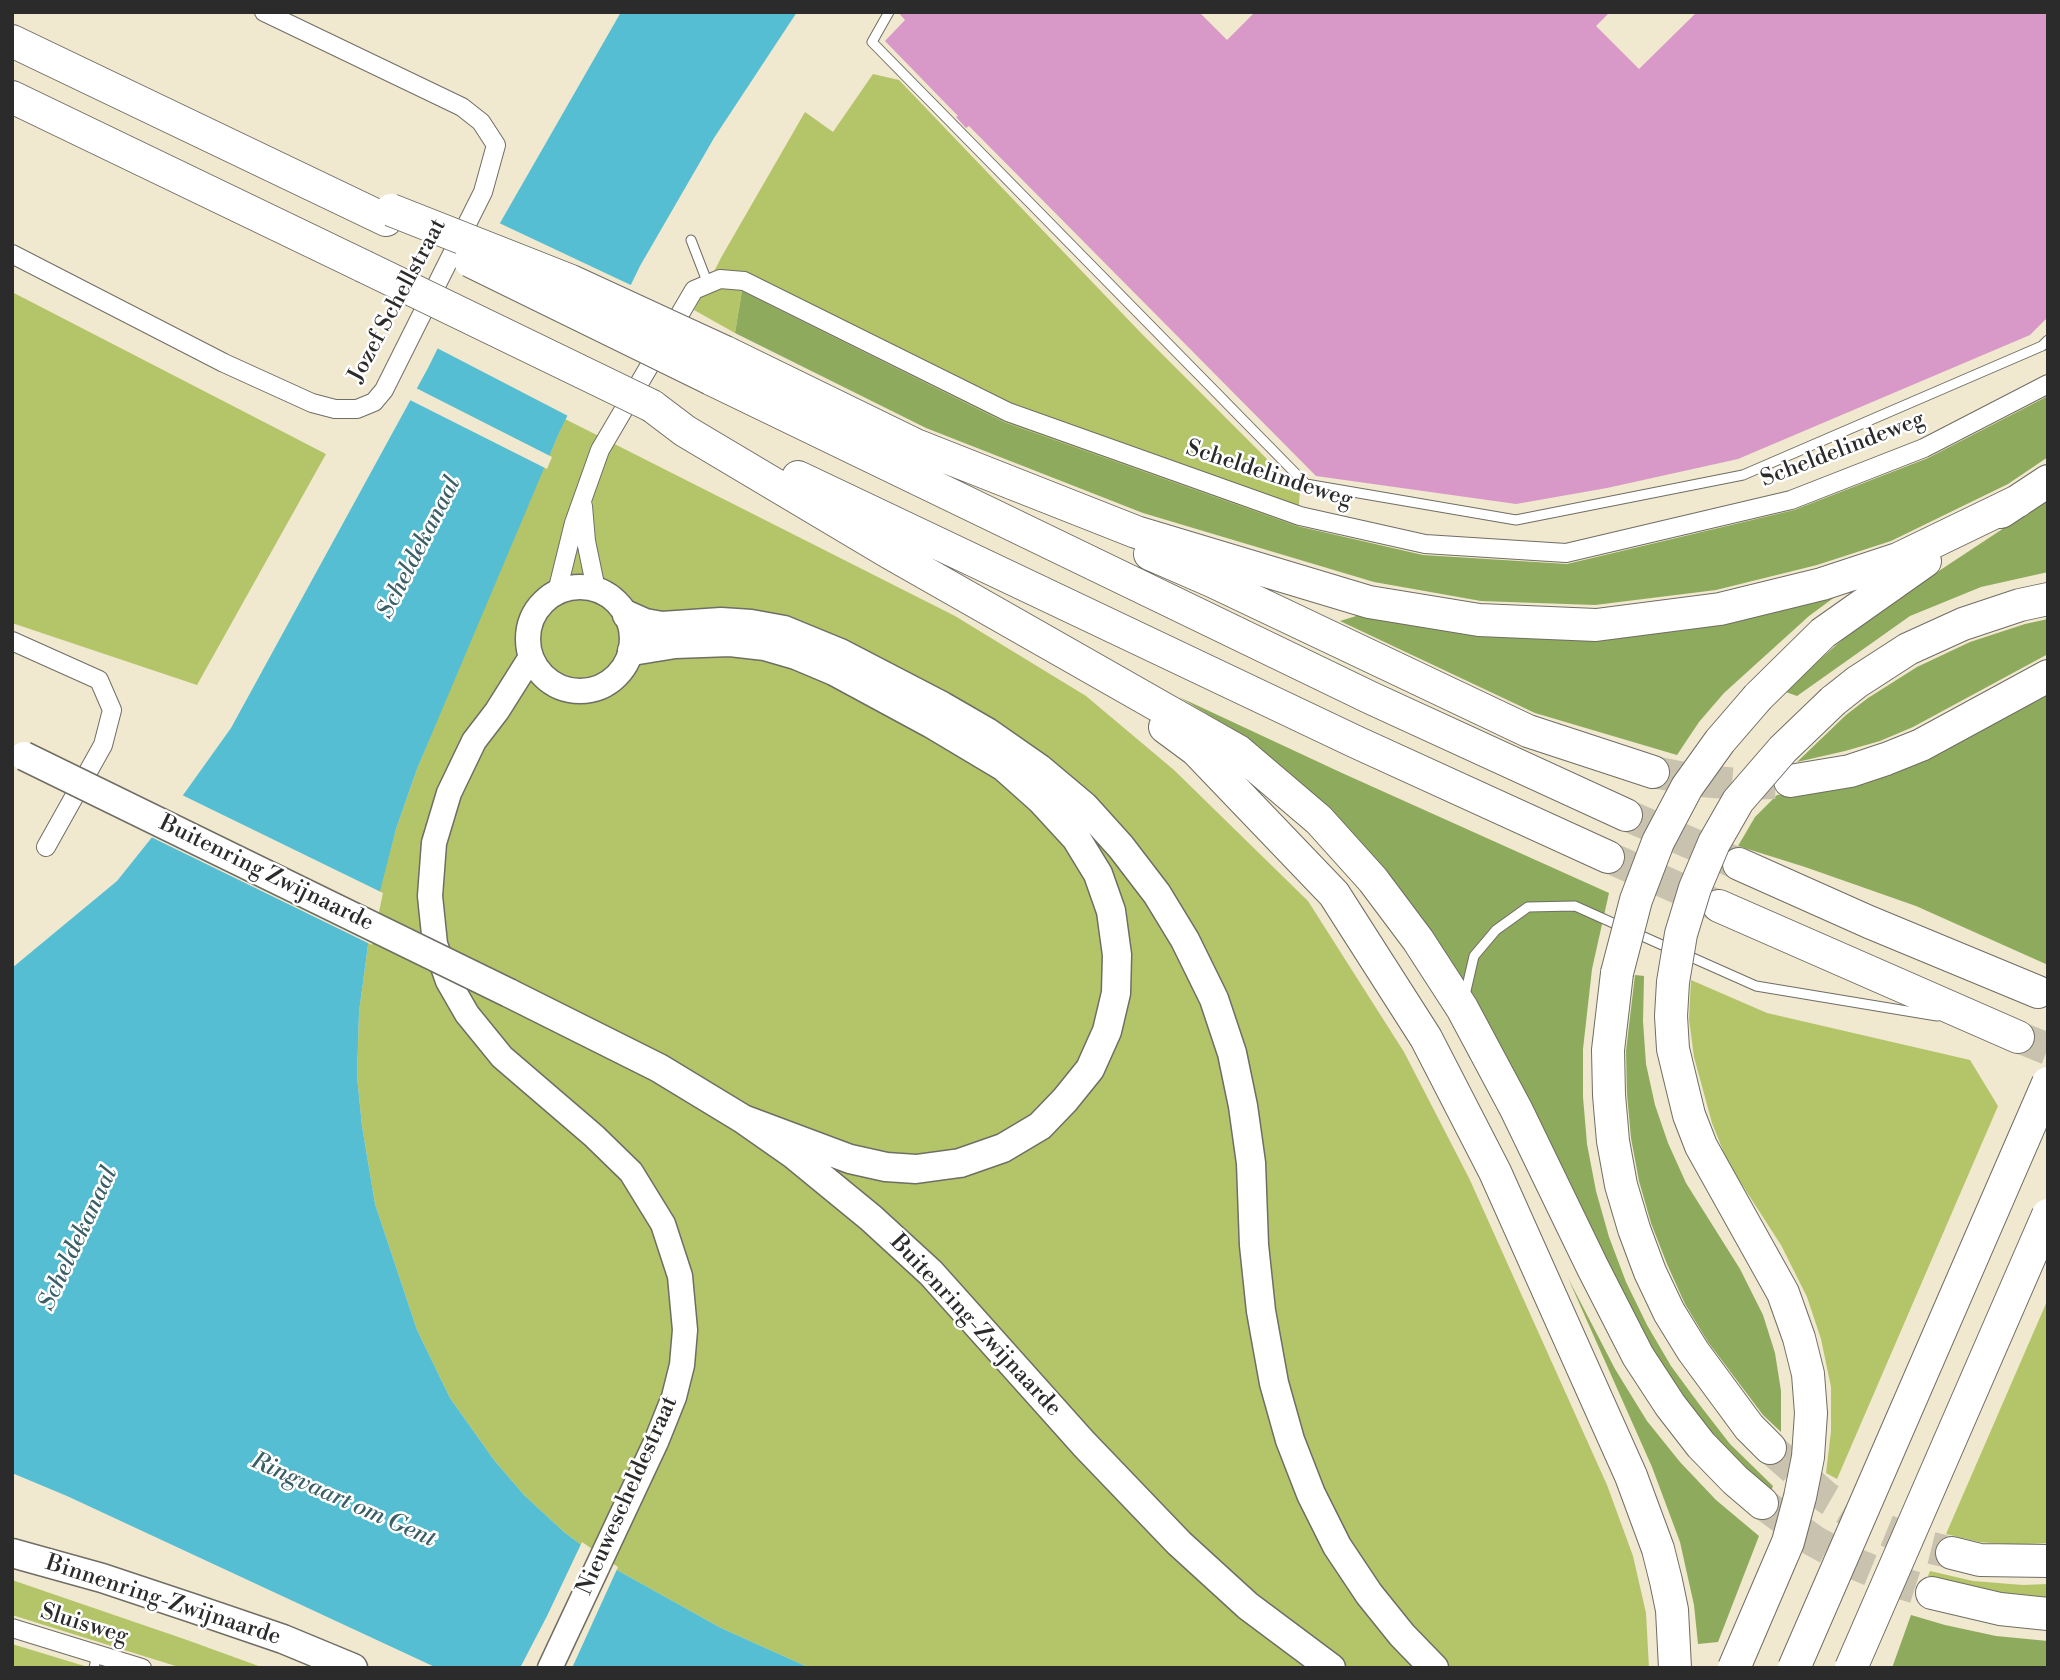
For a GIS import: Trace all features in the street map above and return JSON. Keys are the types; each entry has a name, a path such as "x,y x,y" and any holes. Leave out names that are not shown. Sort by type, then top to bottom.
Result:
{"highway":[{"path":"12,41 270,165 389,215 718,365 1136,532 1369,602 1479,620 1596,625 1720,609 1822,584 1898,559 2018,501"},
{"path":"12,97 641,402 687,427 890,553 1238,751 1319,820 1381,890 1418,940 1462,1008 1516,1109 1638,1356 1700,1445 1762,1503"},
{"path":"718,365 1371,698 1626,815"},
{"path":"687,427 1608,857"},
{"path":"918,446 1072,520 1212,581 1528,732 1653,772"},
{"path":"1770,1448 1749,1427 1693,1352 1654,1282 1621,1185 1613,1141 1608,1050 1617,973 1636,900 1664,831 1687,787 1720,740 1758,697 1824,633 1909,572 2048,481"},
{"path":"1734,1668 1788,1542 1808,1457 1811,1413 1808,1374 1783,1293 1712,1166 1689,1115 1674,1049 1671,1016 1673,982 1681,934 1695,888 1714,843 1738,802 1783,749 1833,701 1908,649 1963,624 2020,605 2048,599"},
{"path":"627,615 645,623 662,626 721,622 751,624 783,630 841,653 942,706 998,740 1040,769 1084,806 1121,846 1157,894 1185,940 1214,999 1232,1053 1251,1163 1254,1245 1261,1311 1274,1382 1290,1440 1311,1494 1338,1546 1369,1594 1402,1635 1434,1668"},
{"path":"632,651 730,642 765,646 834,671 932,724 1004,767 1041,800 1076,838 1098,874 1111,911 1117,955 1116,993 1107,1031 1090,1069 1066,1100 1040,1126 1003,1148 960,1163 916,1169 886,1167 850,1159 743,1119"},
{"path":"1050,645 1196,750 1334,894 1426,1038 1495,1172 1631,1476 1658,1549 1672,1610 1675,1668"},
{"path":"1790,781 1850,771 1921,745 2048,677"},
{"name":"Buitenring Zwijnaarde","path":"18,753 509,993"},
{"path":"1738,864 2038,992"},
{"path":"1719,906 2018,1037"},
{"name":"Buitenring-Zwijnaarde","path":"509,993 659,1068 743,1119 793,1154 871,1218 931,1273 1084,1444 1179,1543 1248,1606 1331,1668"},
{"path":"1794,1668 2048,1083"},
{"path":"1851,1668 2048,1215"},
{"name":"Binnenring-Zwijnaarde","path":"12,1553 102,1578 192,1608 283,1639 353,1668"},
{"path":"1952,1553 1980,1560 2048,1561"},
{"path":"1932,1593 2000,1609 2048,1614"}],"main road":[{"path":"583,587 596,589 609,595 627,615 633,633 632,651 615,679 600,688 584,692 567,690 552,683 539,672 531,657 528,632 538,608 557,592 583,587"},
{"name":"Nieuwescheldestraat","path":"531,657 497,711 474,741 449,793 434,843 430,896 435,944 447,981 467,1014 502,1057 594,1136 631,1172 663,1224 680,1276 685,1330 682,1365 674,1397 550,1668"},
{"name":"Nieuwescheldestraat","path":"497,711 527,692 552,683"}],"street":[{"name":"Jozef Schellstraat","path":"12,254 224,362 312,403 335,409 357,409 374,401 383,390 483,192 496,145 481,122 462,107 264,12"},
{"name":"Scheldelindeweg","path":"708,284 720,279 744,281 1008,412 1300,516 1425,544 1566,553 1791,500 1924,448 2048,384"},
{"path":"557,592 582,499 600,450 641,402 694,290 708,284"},
{"path":"582,499 586,541 596,589"},
{"path":"12,641 99,680 112,710 103,745 46,847"},
{"name":"Sluisweg","path":"12,1628 96,1661 142,1668"}],"lane":[{"path":"889,12 872,42 1306,484 1516,520 1529,518 1743,475 2042,346 2048,340"},
{"path":"691,240 708,284"},
{"path":"1462,1008 1474,956 1496,930 1528,907 1575,906 1756,986 1981,1023"}],"green space":[{"path":"873,74 899,80 1141,333 1300,492 1297,526 1004,422 742,291 735,333 694,310 805,112 833,132"},
{"path":"742,291 1004,422 1297,526 1423,555 1567,564 1794,510 1928,458 2048,396 2048,457 2008,484 1891,541 1817,565 1716,590 1595,605 1481,601 1374,582 1143,513 926,428 735,333"},
{"path":"12,292 326,454 197,685 12,623"},
{"path":"565,419 955,616 1086,696 1174,770 1308,901 1404,1052 1469,1178 1607,1485 1633,1556 1646,1613 1649,1668 810,1668 721,1628 608,1565 564,1532 524,1495 494,1460 450,1398 417,1330 375,1204 357,1076 359,1012 370,930 396,829 417,769"},
{"path":"2048,499 2048,572 1981,587 1910,616 1797,696 1783,691 1869,617"},
{"path":"1847,588 1809,616 1724,693 1699,722 1677,755 1535,713 1340,621 1366,613 1477,632"},
{"path":"2048,619 2048,654 1913,727 1880,741 1797,762 1846,715 1917,667 1970,642"},
{"path":"2048,690 2048,965 1916,906 1738,846 1755,817 1777,795 1816,791"},
{"path":"1179,697 1609,893 1592,969 1583,1049 1587,1144 1596,1191 1626,1282 1647,1325 1671,1366 1699,1404 1730,1444 1773,1486 1771,1491 1712,1435 1682,1396 1651,1348 1530,1102 1475,1001 1247,738"},
{"path":"1635,975 1644,976 1646,1064 1655,1105 1686,1183 1740,1269 1763,1315 1775,1353 1781,1391 1781,1432 1763,1415 1708,1342 1685,1304 1651,1223 1631,1138 1627,1094 1626,1051"},
{"path":"1691,980 1767,1013 1970,1060 1998,1106 1837,1479 1826,1473 1831,1431 1831,1387 1821,1339 1807,1297 1781,1245 1728,1163 1712,1123 1694,1057 1689,1019"},
{"path":"1568,1278 1615,1369 1647,1421 1680,1462 1716,1500 1759,1536 1718,1642 1698,1644 1694,1605 1680,1542 1652,1467"},
{"path":"2048,1299 2048,1543 2014,1545 1979,1542 1946,1534"},
{"path":"1930,1571 1973,1581 2048,1584 2048,1598 1997,1593 1928,1576"},
{"path":"12,1580 264,1668 182,1668 12,1615"},
{"path":"1911,1615 1996,1636 2048,1641 2048,1668 1892,1668"},
{"path":"12,1644 91,1668 12,1668"}],"water":[{"path":"621,12 797,12 714,138 640,266 559,433 417,769 396,829 370,930 359,1012 357,1076 362,1126 375,1204 417,1330 450,1398 494,1460 524,1495 564,1532 608,1565 721,1628 810,1668 437,1668 12,1473 12,968 117,881 161,826 231,728 428,368 496,230"}],"pier":[{"path":"497,222 635,287 570,417 435,347"},
{"path":"414,387 552,457 547,469 408,399"},
{"path":"180,794 383,893 372,945 149,836"},
{"path":"582,1542 618,1567 572,1668 520,1668 547,1616"}],"building":[{"path":"898,12 1199,12 1227,40 1255,12 1610,12 1596,26 1639,69 1697,12 2048,12 2048,317 2030,335 1738,459 1607,488 1516,504 1316,476 969,126 966,128 956,117 958,116 885,41 905,20"}],"tunnel":[{"path":"1653,772 1701,781 1775,783"},
{"path":"1626,815 1734,862"},
{"path":"1608,857 1716,905"},
{"path":"2018,1037 2048,1049"},
{"path":"1770,1448 1827,1498 1873,1525 1924,1546 1952,1553"},
{"path":"1762,1503 1814,1541 1858,1565 1932,1593"}],"water label":[{"name":"Scheldekanaal","path":"420,548"},
{"name":"Scheldekanaal","path":"79,1239"},
{"name":"Ringvaart om Gent","path":"343,1501"}]}
